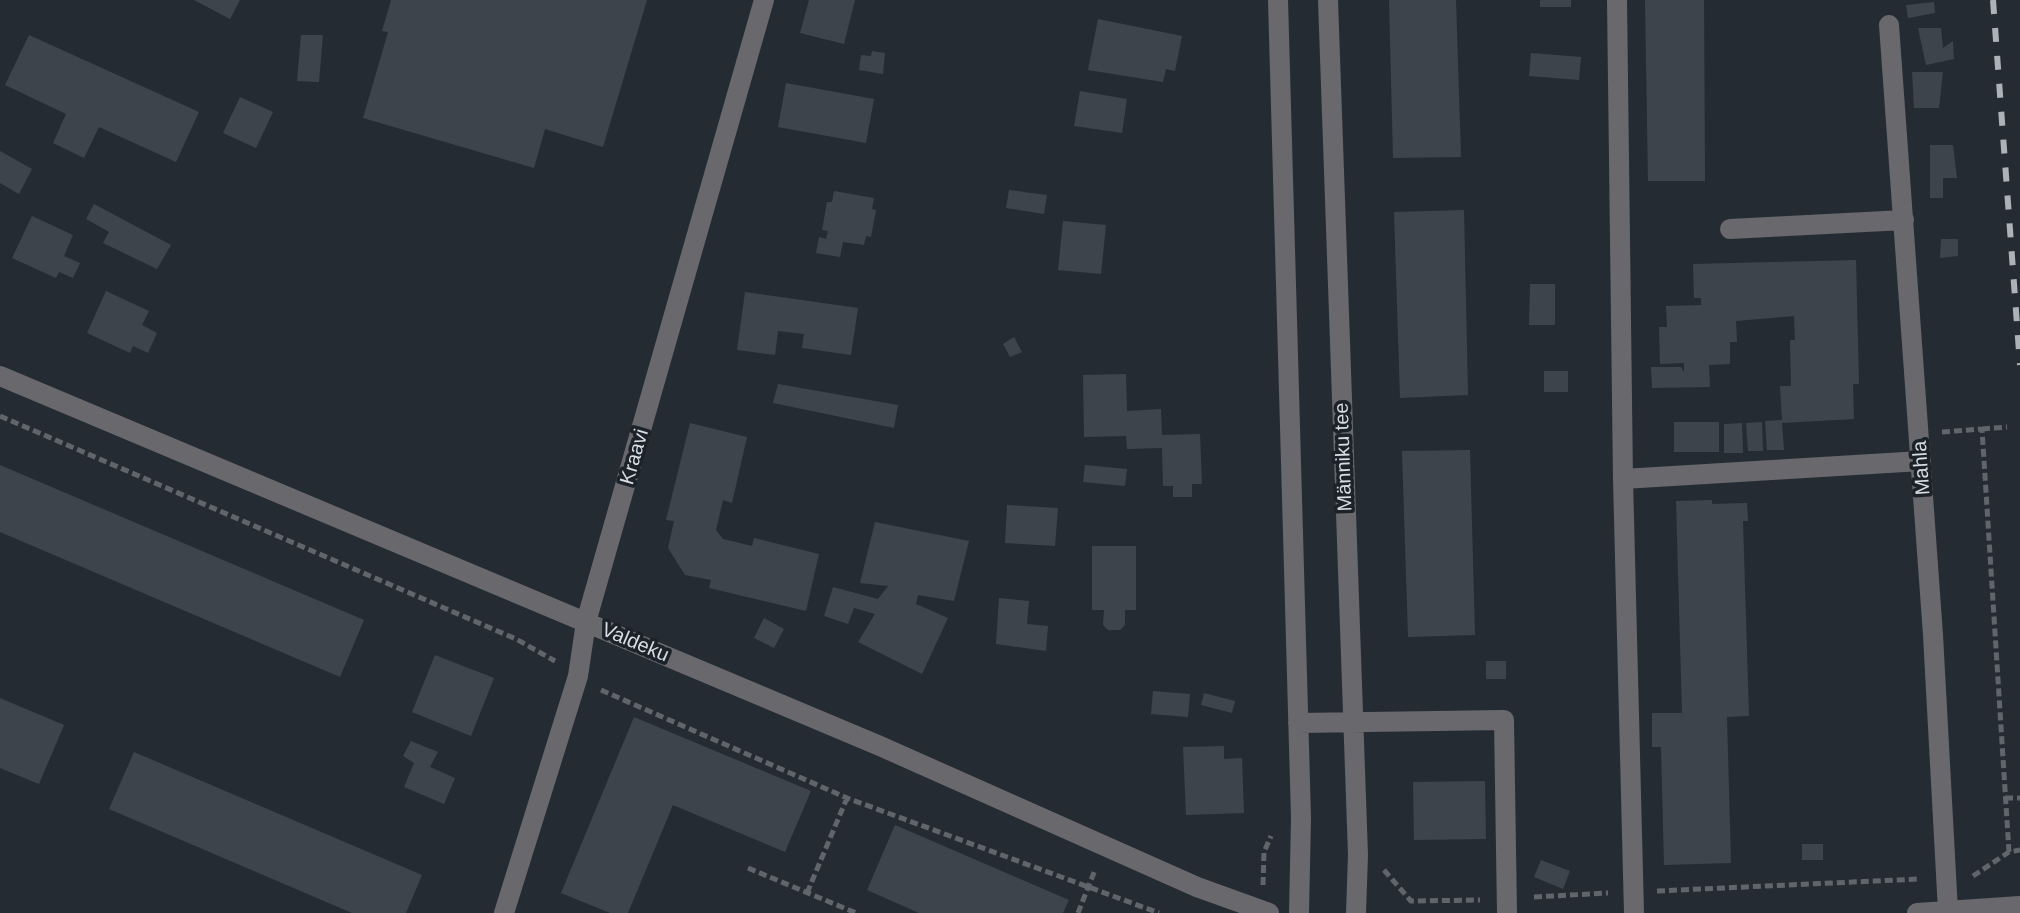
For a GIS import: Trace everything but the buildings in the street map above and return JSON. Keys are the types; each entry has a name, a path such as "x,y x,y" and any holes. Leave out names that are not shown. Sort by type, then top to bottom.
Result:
{"street":[{"name":"Kraavi","path":"504,913 578,676 586,622 764,0"},
{"path":"1278,0 1298,723 1299,913"},
{"name":"Männiku tee","path":"1328,0 1354,724 1356,913"},
{"path":"1617,0 1623,479 1634,913"},
{"name":"Mahla","path":"1889,25 1921,461 1948,911"},
{"path":"1730,229 1904,220"},
{"name":"Valdeku","path":"0,376 586,622 1197,887 1269,913"},
{"path":"1623,479 1921,461"},
{"path":"1298,723 1504,720 1506,906"},
{"path":"1917,913 2020,906"}],"path":[{"path":"0,416 516,639 609,695 847,798 1159,913"},
{"path":"1919,433 2007,427"},
{"path":"1982,429 2009,852"},
{"path":"807,893 847,798"},
{"path":"2005,798 2020,798"},
{"path":"1078,913 1086,886 1107,847"},
{"path":"1423,903 1506,906 1634,892 1975,876 2009,852 2020,850"},
{"path":"748,868 856,913"}],"railway":[{"path":"1993,0 2020,365"}]}
